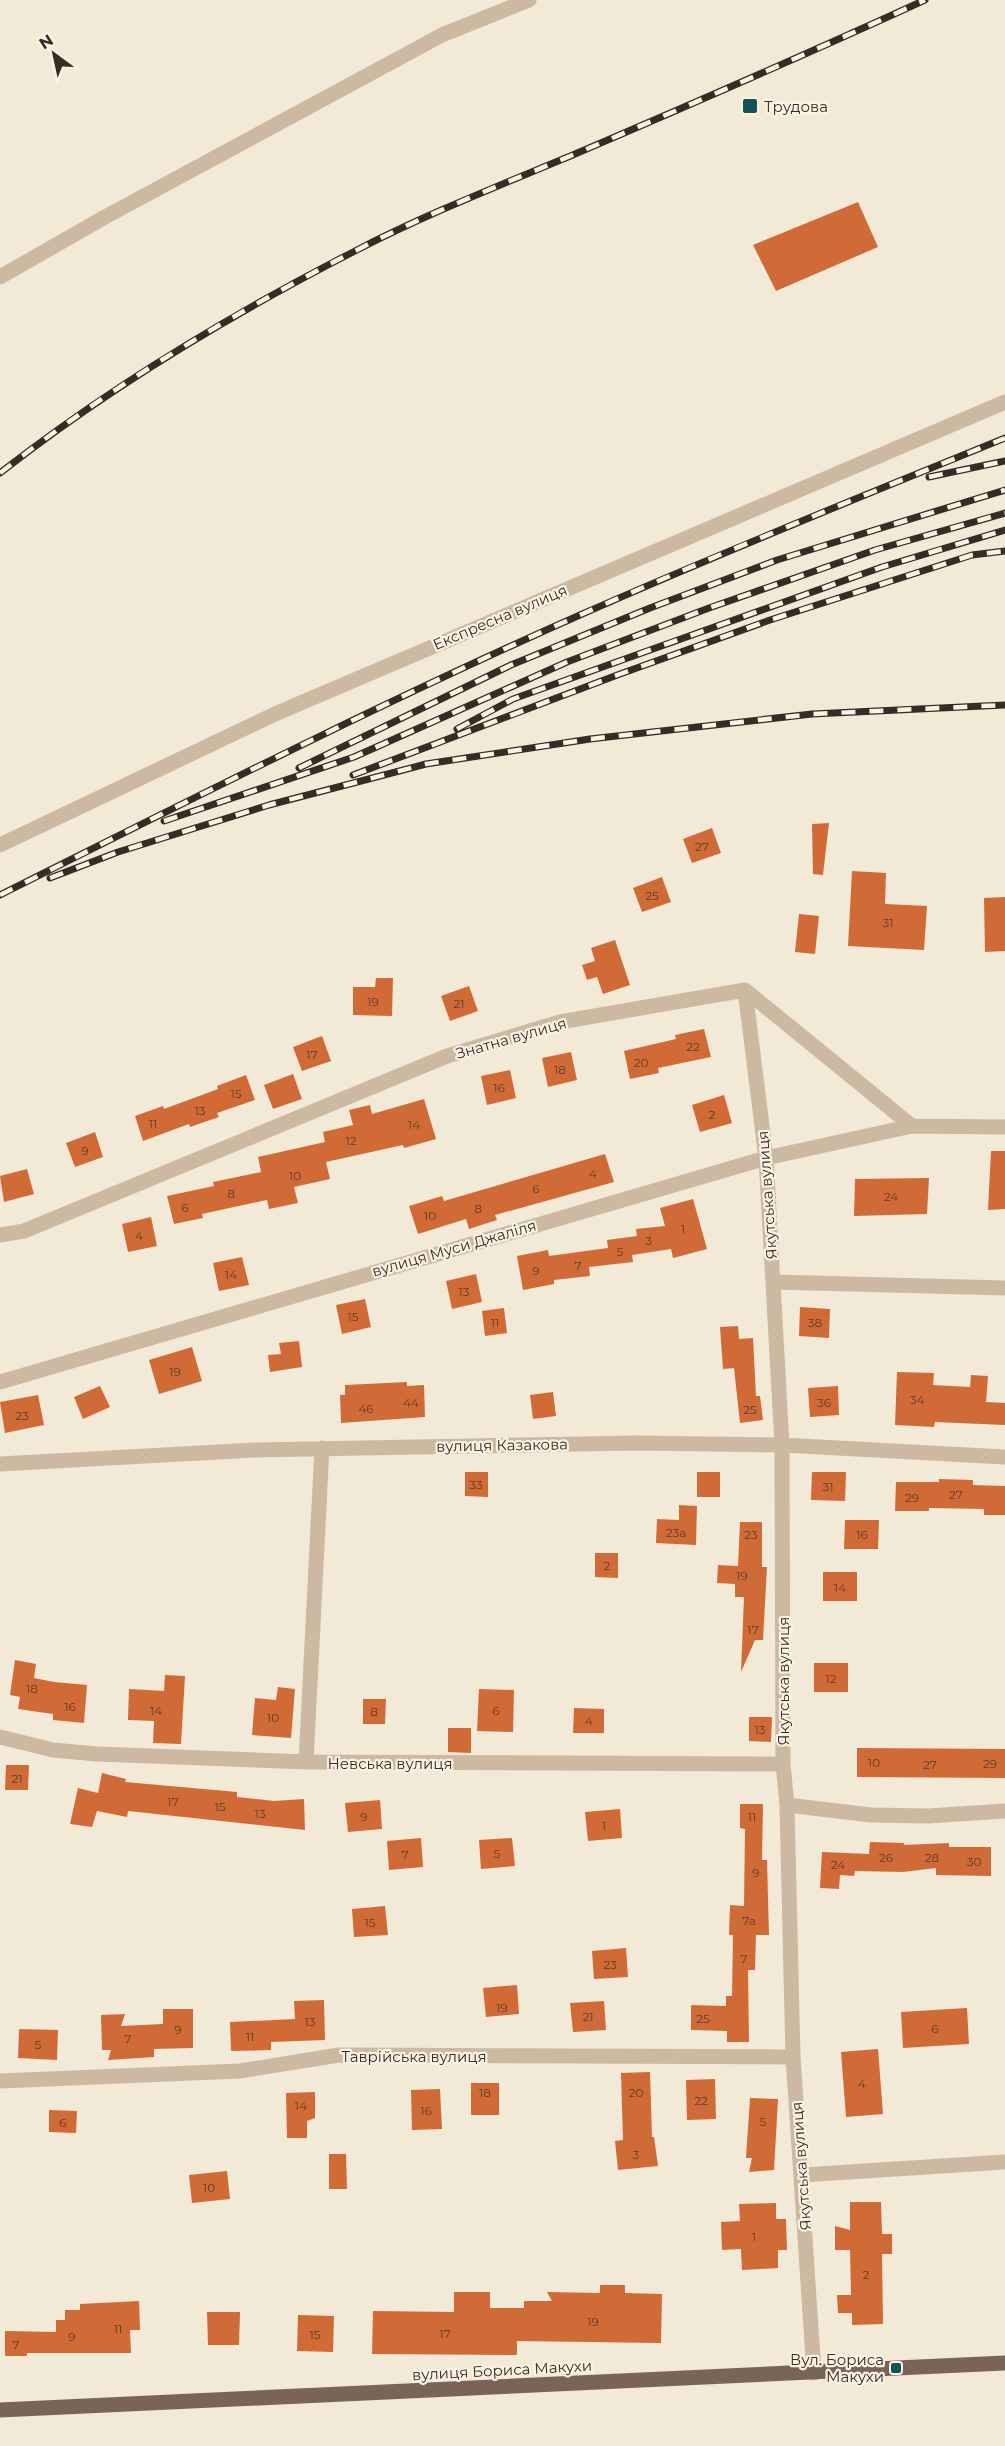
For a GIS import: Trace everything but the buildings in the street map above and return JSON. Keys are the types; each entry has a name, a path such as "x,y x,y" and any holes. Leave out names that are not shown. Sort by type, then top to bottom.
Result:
{"main road":[{"name":"вулиця Бориса Макухи","path":"0,2410 814,2373 1005,2362"}],"street":[{"path":"0,277 105,217 442,35 529,0"},
{"name":"Експресна вулиця","path":"0,845 275,714 1005,402"},
{"path":"745,990 808,1044 912,1126 1005,1127"},
{"name":"Якутська вулиця","path":"745,990 766,1158 782,1445 783,1764 787,1805 793,2057 814,2373"},
{"name":"Знатна вулиця","path":"0,1235 24,1231 447,1056 560,1022 745,990"},
{"name":"вулиця Муси Джаліля","path":"0,1382 766,1158 912,1126"},
{"path":"773,1282 1005,1288"},
{"name":"вулиця Казакова","path":"0,1464 322,1448 638,1443 782,1445 1005,1457"},
{"path":"306,1762 322,1448"},
{"name":"Невська вулиця","path":"0,1737 53,1750 97,1754 306,1762 783,1764"},
{"path":"787,1805 871,1815 928,1816 1005,1811"},
{"name":"Таврійська вулиця","path":"0,2081 240,2072 339,2055 793,2057"},
{"path":"802,2175 1005,2162"}],"railway":[{"path":"0,473 84,411 172,354 308,275 382,237 925,0"},
{"path":"0,895 288,752 506,648 686,569 1005,438"},
{"path":"929,477 1005,461"},
{"path":"299,768 511,665 650,608 777,560 1005,490"},
{"path":"164,821 354,757 567,662 709,608 875,550 1005,513"},
{"path":"457,729 513,699 882,567 1005,530"},
{"path":"353,775 770,620 972,555 1005,551"},
{"path":"50,878 118,852 269,805 426,764 590,739 812,714 1005,705"}],"place":[{"name":"Трудова","path":"750,106"},
{"name":"Вул. Бориса Макухи","path":"896,2368"}]}
